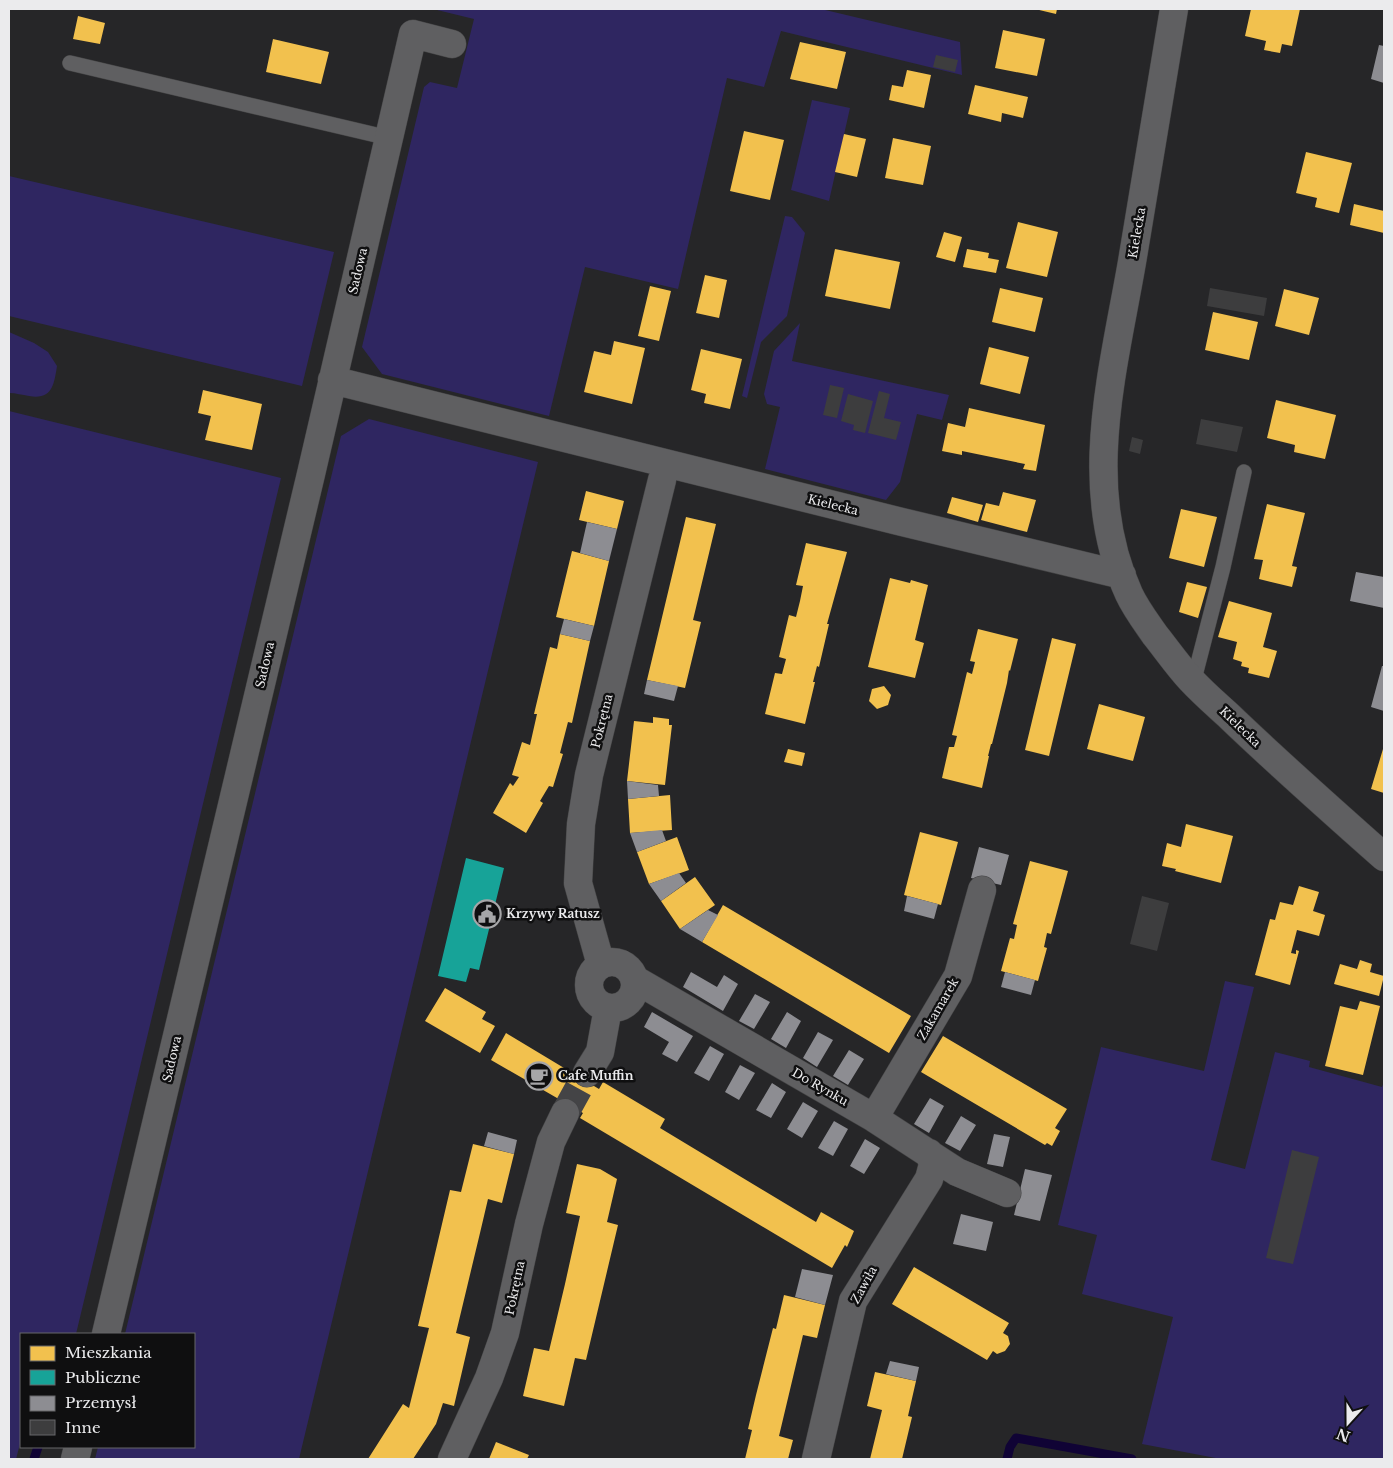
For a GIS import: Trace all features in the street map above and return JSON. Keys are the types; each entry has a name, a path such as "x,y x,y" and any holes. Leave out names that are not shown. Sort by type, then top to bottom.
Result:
{"street":[{"name":"Kielecka","path":"1174,9 1106,416 1103,458 1104,503 1110,541 1130,595 1147,624 1193,683 1258,745 1384,857"},
{"name":"Sadowa","path":"106,1333 413,34 452,44"},
{"name":"Kielecka","path":"332,380 1122,575"},
{"name":"Pokrętna","path":"601,965 578,883 582,824 589,775 662,480"},
{"name":"Zakamarek","path":"874,1118 958,976 982,890"},
{"path":"612,962 624,965 634,979 635,988 632,996 626,1003 617,1008 608,1008 599,1004 591,996 589,984 592,973 601,965 612,962"},
{"name":"Do Rynku","path":"634,979 874,1118 957,1172 1007,1193"},
{"path":"587,1073 600,1052 608,1008"},
{"name":"Pokrętna","path":"452,1459 489,1378 505,1333 529,1224 548,1151 565,1113"},
{"name":"Zawiła","path":"816,1459 853,1301 929,1179 933,1164 929,1154"}],"lane":[{"path":"70,63 389,138"},
{"path":"1193,683 1223,567 1244,472"}],"shaded area":[{"path":"433,9 821,9 960,42 962,75 781,31 764,87 727,78 678,289 585,267 549,416 382,374 362,347 424,87 430,82 457,88 474,19"},
{"path":"812,100 850,108 829,201 791,190"},
{"path":"9,176 334,252 302,386 9,316"},
{"path":"785,216 792,217 805,233 787,316 761,342 747,398 742,396"},
{"path":"800,323 792,361 949,395 942,420 917,414 900,482 886,500 765,469 780,407 767,404 764,394 774,351"},
{"path":"9,332 34,343 48,352 57,366 53,385 43,396 37,397 9,393"},
{"path":"9,411 281,478 76,1333 20,1333 20,1444 16,1459 9,1459"},
{"path":"369,419 538,462 299,1459 95,1459 98,1448 195,1448 195,1333 125,1333 341,436"},
{"path":"1225,981 1254,987 1211,1160 1245,1169 1275,1052 1310,1061 1309,1067 1382,1087 1384,1082 1384,1459 1221,1459 1142,1444 1173,1317 1082,1294 1097,1235 1058,1225 1101,1047 1204,1071"}],"building: Mieszkania":[{"path":"1035,9 1057,9 1056,14"},
{"path":"1251,9 1300,9 1292,46 1282,44 1280,53 1264,50 1266,41 1245,36"},
{"path":"78,16 105,23 100,44 73,39"},
{"path":"1003,30 1045,39 1037,76 995,68"},
{"path":"273,39 329,52 321,84 266,72"},
{"path":"800,42 846,52 837,89 790,79"},
{"path":"907,70 931,75 924,108 889,100 892,85 903,87"},
{"path":"975,85 1028,97 1023,118 1002,113 1001,122 968,114"},
{"path":"744,131 784,140 770,200 730,191"},
{"path":"844,134 866,139 857,177 835,172"},
{"path":"893,138 931,146 923,185 885,178"},
{"path":"1306,152 1352,163 1339,213 1315,207 1317,198 1296,193"},
{"path":"1354,204 1384,211 1384,233 1350,225"},
{"path":"1018,222 1058,232 1047,277 1006,268"},
{"path":"944,232 962,237 955,262 936,257"},
{"path":"835,249 900,262 890,309 825,296"},
{"path":"967,249 989,253 988,258 999,260 996,273 963,267"},
{"path":"705,275 727,280 719,318 696,313"},
{"path":"650,286 671,291 659,341 638,336"},
{"path":"1000,288 1043,298 1035,332 992,322"},
{"path":"1284,289 1319,298 1309,335 1275,326"},
{"path":"1213,312 1258,322 1249,360 1205,350"},
{"path":"614,341 645,348 632,404 584,392 594,351 611,355"},
{"path":"989,347 1029,357 1020,394 980,384"},
{"path":"701,349 742,359 730,409 704,403 706,394 691,390"},
{"path":"203,390 262,404 252,450 205,440 211,416 198,413"},
{"path":"1276,400 1336,415 1325,459 1294,452 1295,445 1267,438"},
{"path":"969,408 1045,425 1036,471 1023,469 1025,464 962,451 962,455 942,451 948,423 965,427"},
{"path":"586,491 624,501 617,529 579,520"},
{"path":"1003,492 1036,500 1027,532 981,520 986,503 999,506"},
{"path":"952,497 983,505 978,522 947,513"},
{"path":"1267,504 1305,513 1292,566 1297,567 1292,587 1259,579 1263,560 1254,559"},
{"path":"1181,509 1217,517 1204,567 1169,558"},
{"path":"686,517 716,524 693,620 701,622 685,688 647,680"},
{"path":"806,543 847,552 827,624 829,624 819,667 817,666 813,682 815,682 805,724 765,714 775,673 782,674 786,659 779,657 789,615 796,617 800,601 803,586 796,585"},
{"path":"572,551 609,561 594,626 556,617"},
{"path":"890,578 910,583 911,580 928,585 915,640 924,643 915,678 868,667"},
{"path":"1187,582 1207,587 1198,618 1179,612"},
{"path":"1229,601 1272,613 1263,647 1277,651 1269,678 1248,673 1249,668 1241,666 1242,662 1233,659 1237,642 1218,637"},
{"path":"978,629 1018,639 988,756 982,788 942,778 949,747 954,747 957,736 952,735 967,672 972,674 975,662 970,661"},
{"path":"560,634 590,641 572,723 568,722 560,753 563,754 553,787 549,786 540,801 543,803 526,833 493,813 510,783 513,786 519,777 512,775 522,742 530,745 537,714 534,714 550,647 557,649"},
{"path":"1052,638 1076,644 1049,756 1025,750"},
{"path":"884,686 891,695 888,705 877,709 869,701 872,689"},
{"path":"1099,704 1145,717 1133,761 1087,749"},
{"path":"653,717 669,719 669,725 672,725 665,785 627,781 634,721 653,723"},
{"path":"788,749 805,753 802,766 784,762"},
{"path":"1384,749 1384,793 1371,789"},
{"path":"670,795 672,830 630,833 628,799"},
{"path":"1186,824 1233,836 1221,883 1162,866 1167,843 1181,847"},
{"path":"920,832 958,842 941,905 904,895"},
{"path":"677,837 689,870 649,884 637,852"},
{"path":"1030,861 1068,871 1051,934 1047,933 1044,947 1047,948 1038,981 1001,971 1010,938 1014,939 1017,925 1013,924"},
{"path":"695,877 715,905 680,929 661,901"},
{"path":"1299,886 1319,892 1313,911 1325,915 1319,936 1297,930 1291,953 1296,954 1296,950 1299,951 1290,985 1255,975 1270,919 1275,920 1280,902 1293,905"},
{"path":"723,905 911,1016 889,1053 702,942"},
{"path":"1360,960 1372,964 1370,972 1384,976 1379,996 1334,984 1340,964 1357,969"},
{"path":"445,988 486,1012 482,1019 495,1026 480,1053 425,1021"},
{"path":"1360,1001 1380,1006 1363,1075 1325,1066 1340,1006 1357,1010"},
{"path":"506,1033 599,1089 603,1082 665,1119 660,1128 816,1222 821,1212 854,1231 847,1247 845,1245 832,1268 580,1118 583,1113 491,1060"},
{"path":"943,1036 1067,1109 1055,1128 1060,1131 1052,1146 1047,1143 1045,1145 921,1072"},
{"path":"473,1144 514,1154 502,1203 488,1199 456,1333 470,1337 454,1406 443,1403 436,1424 413,1459 368,1459 403,1404 409,1408 429,1328 418,1326 450,1190 461,1192"},
{"path":"577,1164 600,1169 617,1179 607,1222 618,1225 586,1360 575,1358 564,1406 523,1396 534,1348 549,1351 565,1284 580,1216 566,1213"},
{"path":"914,1267 1009,1323 1003,1333 1008,1336 1010,1344 1005,1351 997,1354 993,1351 987,1360 892,1304"},
{"path":"784,1295 825,1305 817,1338 803,1335 779,1436 793,1440 788,1459 745,1459 752,1430 748,1429 756,1395 773,1328 776,1329"},
{"path":"875,1372 916,1381 908,1416 912,1417 902,1459 870,1459 882,1410 867,1406"},
{"path":"496,1442 529,1455 527,1459 489,1459"}],"building: Publiczne":[{"path":"466,858 504,868 479,970 470,968 466,982 438,976"}],"building: Przemysł":[{"path":"1379,45 1384,46 1384,83 1371,79"},
{"path":"587,522 617,529 609,561 580,553"},
{"path":"1356,572 1384,577 1384,608 1350,601"},
{"path":"564,619 594,626 590,641 560,634"},
{"path":"1382,666 1384,666 1384,711 1371,707"},
{"path":"647,680 678,686 674,701 644,694"},
{"path":"627,781 658,785 659,796 628,799"},
{"path":"662,830 666,841 637,852 630,833"},
{"path":"979,847 1009,855 1001,885 971,878"},
{"path":"679,873 686,883 661,901 649,884"},
{"path":"907,896 938,904 934,919 904,911"},
{"path":"708,910 718,915 702,942 680,929"},
{"path":"691,972 717,987 724,975 738,984 723,1011 683,987"},
{"path":"1005,972 1035,980 1031,995 1001,987"},
{"path":"755,994 770,1002 754,1029 739,1021"},
{"path":"652,1012 693,1036 677,1062 662,1054 669,1042 644,1027"},
{"path":"787,1012 801,1021 786,1048 771,1039"},
{"path":"818,1032 833,1040 817,1067 803,1058"},
{"path":"710,1046 724,1054 709,1081 694,1073"},
{"path":"849,1050 864,1059 848,1085 833,1076"},
{"path":"740,1065 755,1073 739,1100 725,1092"},
{"path":"772,1083 786,1092 771,1118 756,1110"},
{"path":"930,1098 944,1106 929,1133 914,1124"},
{"path":"803,1102 818,1111 802,1138 787,1129"},
{"path":"961,1116 976,1125 960,1151 945,1143"},
{"path":"834,1121 848,1129 833,1156 818,1148"},
{"path":"488,1132 517,1140 514,1154 484,1146"},
{"path":"994,1134 1010,1137 1003,1167 987,1164"},
{"path":"865,1139 880,1148 864,1174 850,1166"},
{"path":"1025,1169 1052,1175 1040,1221 1014,1215"},
{"path":"961,1214 993,1222 986,1251 953,1244"},
{"path":"802,1269 833,1275 825,1305 795,1297"},
{"path":"890,1361 919,1367 916,1381 886,1374"}],"building: Inne":[{"path":"936,55 958,60 955,72 933,67"},
{"path":"1210,288 1267,298 1264,316 1207,306"},
{"path":"830,385 844,388 837,418 823,415"},
{"path":"879,391 890,394 884,418 901,422 896,440 868,433"},
{"path":"848,394 873,401 865,433 853,430 854,425 841,421"},
{"path":"1201,419 1243,427 1237,452 1196,444"},
{"path":"1132,437 1143,440 1140,454 1129,451"},
{"path":"1142,896 1169,903 1157,951 1130,944"},
{"path":"1292,1150 1319,1157 1293,1264 1266,1258"}],"waterway":[{"path":"1007,1459 1010,1447 1016,1438 1132,1459"},
{"path":"34,1459 38,1448"}],"tunnel":[{"path":"565,1113 587,1073"}],"place":[{"name":"Krzywy Ratusz","path":"487,914"},
{"name":"Cafe Muffin","path":"539,1076"}]}
